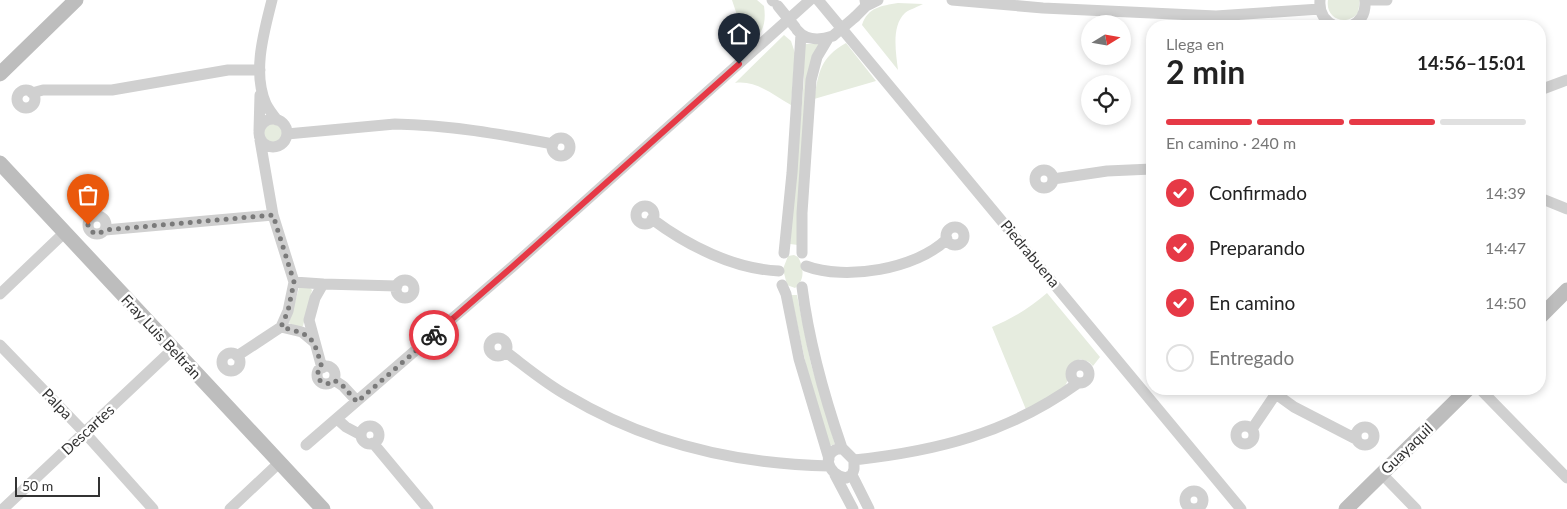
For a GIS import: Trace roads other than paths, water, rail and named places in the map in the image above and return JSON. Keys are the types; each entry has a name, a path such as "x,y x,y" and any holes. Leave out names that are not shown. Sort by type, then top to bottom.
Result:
{"street":[{"path":"0,74 76,0"},
{"path":"237,356 281,327 288,311 294,282 273,215 260,135 260,70 265,28 272,0"},
{"path":"306,445 512,267 810,0"},
{"name":"Piedrabuena","path":"818,0 1146,395"},
{"path":"782,285 792,293 798,292 806,279 806,266 802,253 802,212 811,80 817,57 832,36 855,17 865,3 878,0"},
{"path":"952,0 1043,8 1216,16 1320,5 1326,20"},
{"path":"1360,20 1364,14 1366,0 1387,0"},
{"path":"774,2 798,30 817,39 832,36"},
{"path":"798,30 792,173 784,253 779,264 779,271 786,294 799,359 831,466 853,509"},
{"path":"32,93 43,90 112,90 228,70 260,70"},
{"path":"1546,88 1567,80"},
{"path":"261,88 268,108 277,120 284,125 287,134 285,141 279,146 273,156 266,178"},
{"path":"277,120 268,120 264,123 260,135 263,143 270,147 279,146"},
{"path":"287,134 413,124 448,126 553,144"},
{"name":"Fray Luis Beltrán","path":"0,163 172,350 323,509"},
{"path":"1053,178 1107,171 1146,169"},
{"path":"1546,200 1567,209"},
{"path":"105,230 273,215"},
{"path":"652,219 678,237 720,256 751,267 779,271"},
{"path":"0,294 64,233"},
{"path":"806,266 815,270 844,273 888,267 928,254 947,239"},
{"path":"784,253 789,249 796,248 802,253"},
{"path":"294,282 397,286"},
{"path":"323,284 315,298 309,320 322,368 318,372 319,380 327,384 334,380 343,386 357,402"},
{"path":"802,287 807,323 818,372 842,448 854,460 852,475 869,509"},
{"path":"1546,311 1567,290"},
{"path":"281,327 302,332 314,342"},
{"name":"Palpa","path":"0,346 85,433 153,509"},
{"name":"Descartes","path":"3,509 172,350"},
{"path":"506,352 566,395 626,427 653,437 704,452 745,460 777,464 831,466 846,478 852,475"},
{"path":"854,460 912,453 947,445 990,431 1041,408 1078,383"},
{"name":"Piedrabuena","path":"1146,395 1241,509"},
{"path":"1252,429 1275,395"},
{"path":"1282,395 1294,407 1356,439"},
{"name":"Guayaquil","path":"1346,509 1462,395"},
{"path":"1486,395 1567,478"},
{"path":"337,419 346,427 361,435 365,442 373,443 428,509"},
{"path":"831,466 831,454 836,449 842,448"},
{"path":"230,509 280,462"},
{"path":"1382,474 1416,509"}]}
